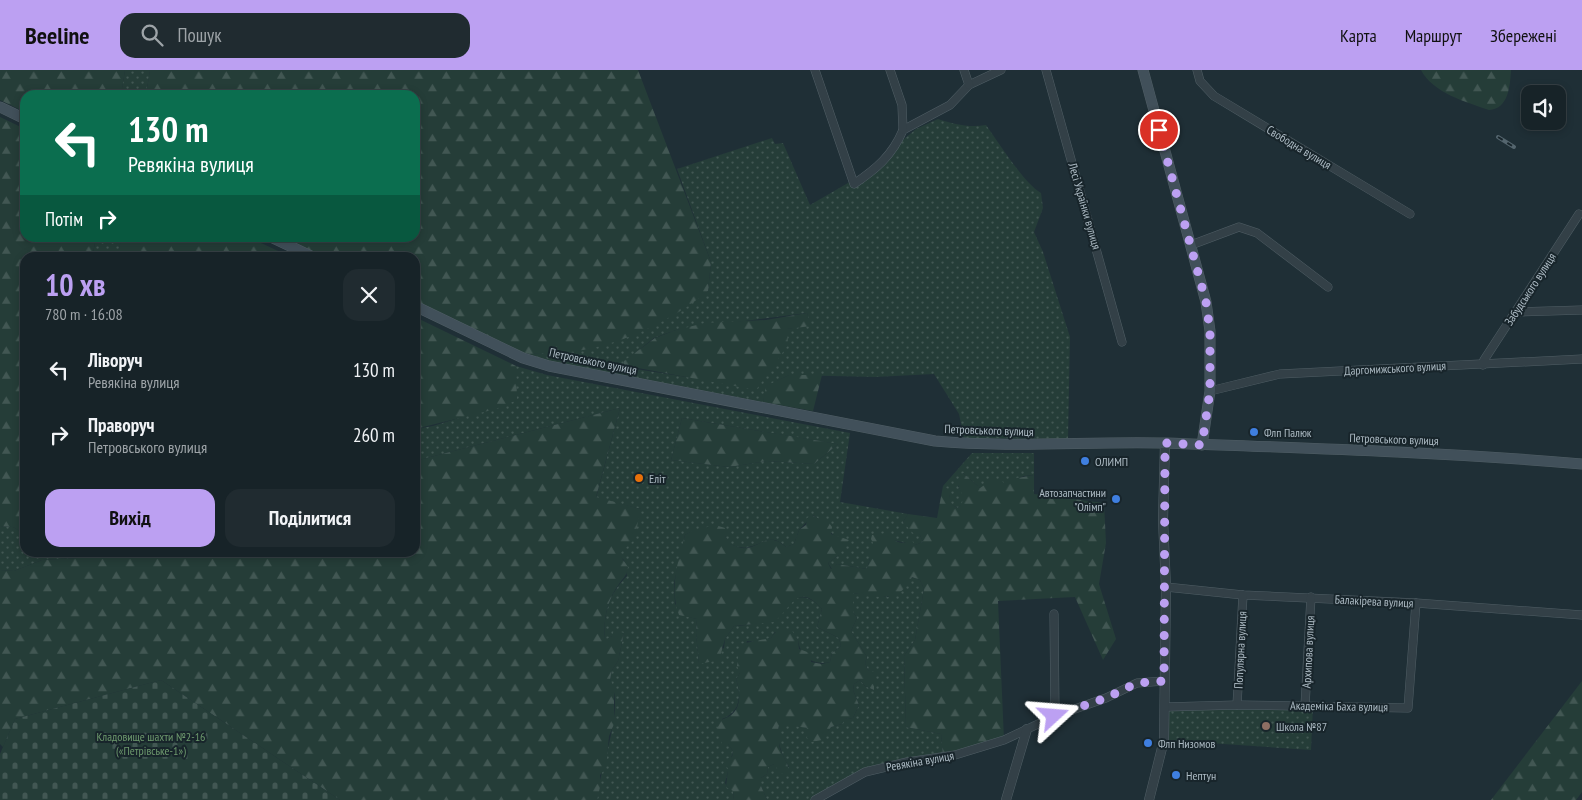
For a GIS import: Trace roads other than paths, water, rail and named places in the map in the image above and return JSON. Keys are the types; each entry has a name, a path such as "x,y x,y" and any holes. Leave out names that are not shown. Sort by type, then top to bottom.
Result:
{"main road":[{"path":"1143,70 1206,302 1210,331 1210,391 1202,445"},
{"path":"0,107 20,117"},
{"path":"282,242 303,252"},
{"name":"Петровського вулиця","path":"420,308 523,358 549,366 859,425 913,438 981,444 1165,443 1481,455 1582,464"}],"street":[{"path":"816,70 854,184 880,166 896,147 902,130 902,105 890,70"},
{"path":"964,70 969,85"},
{"path":"902,130 950,106 969,85 1001,70"},
{"name":"Лесі Українки вулиця","path":"1046,70 1122,342"},
{"name":"Свободна вулиця","path":"1197,70 1200,81 1214,96 1410,214"},
{"name":"Забудського вулиця","path":"1483,365 1484,360 1579,214"},
{"path":"1191,245 1239,227 1257,232 1328,287"},
{"path":"1515,312 1582,310"},
{"name":"Даргомижського вулиця","path":"1210,391 1280,374 1582,359"},
{"path":"1149,800 1164,740 1166,588 1163,520 1165,443"},
{"name":"Балакірева вулиця","path":"1166,588 1243,595 1416,603 1582,615"},
{"name":"Популярна вулиця","path":"1237,705 1243,595"},
{"name":"Архипова вулиця","path":"1305,706 1311,597"},
{"name":"Академіка Баха вулиця","path":"1165,707 1237,705 1408,708 1416,603"},
{"path":"1054,614 1054,716"},
{"name":"Ревякіна вулиця","path":"815,800 865,772 907,762 955,755 1004,740 1054,716 1106,698 1137,683 1164,681"},
{"path":"1006,800 1027,729"}],"railway":[{"path":"1498,137 1514,147"}],"place":[{"name":"Флп Палюк","path":"1254,432"},
{"name":"ОЛИМП","path":"1085,461"},
{"name":"Еліт","path":"639,478"},
{"name":"Автозапчастини \"Олімп\"","path":"1116,499"},
{"name":"Школа №87","path":"1266,726"},
{"name":"Флп Низомов","path":"1148,743"},
{"name":"Нептун","path":"1176,775"}],"park label":[{"name":"Кладовище шахти №2-16 («Петрівське-1»)","path":"151,743"}]}
